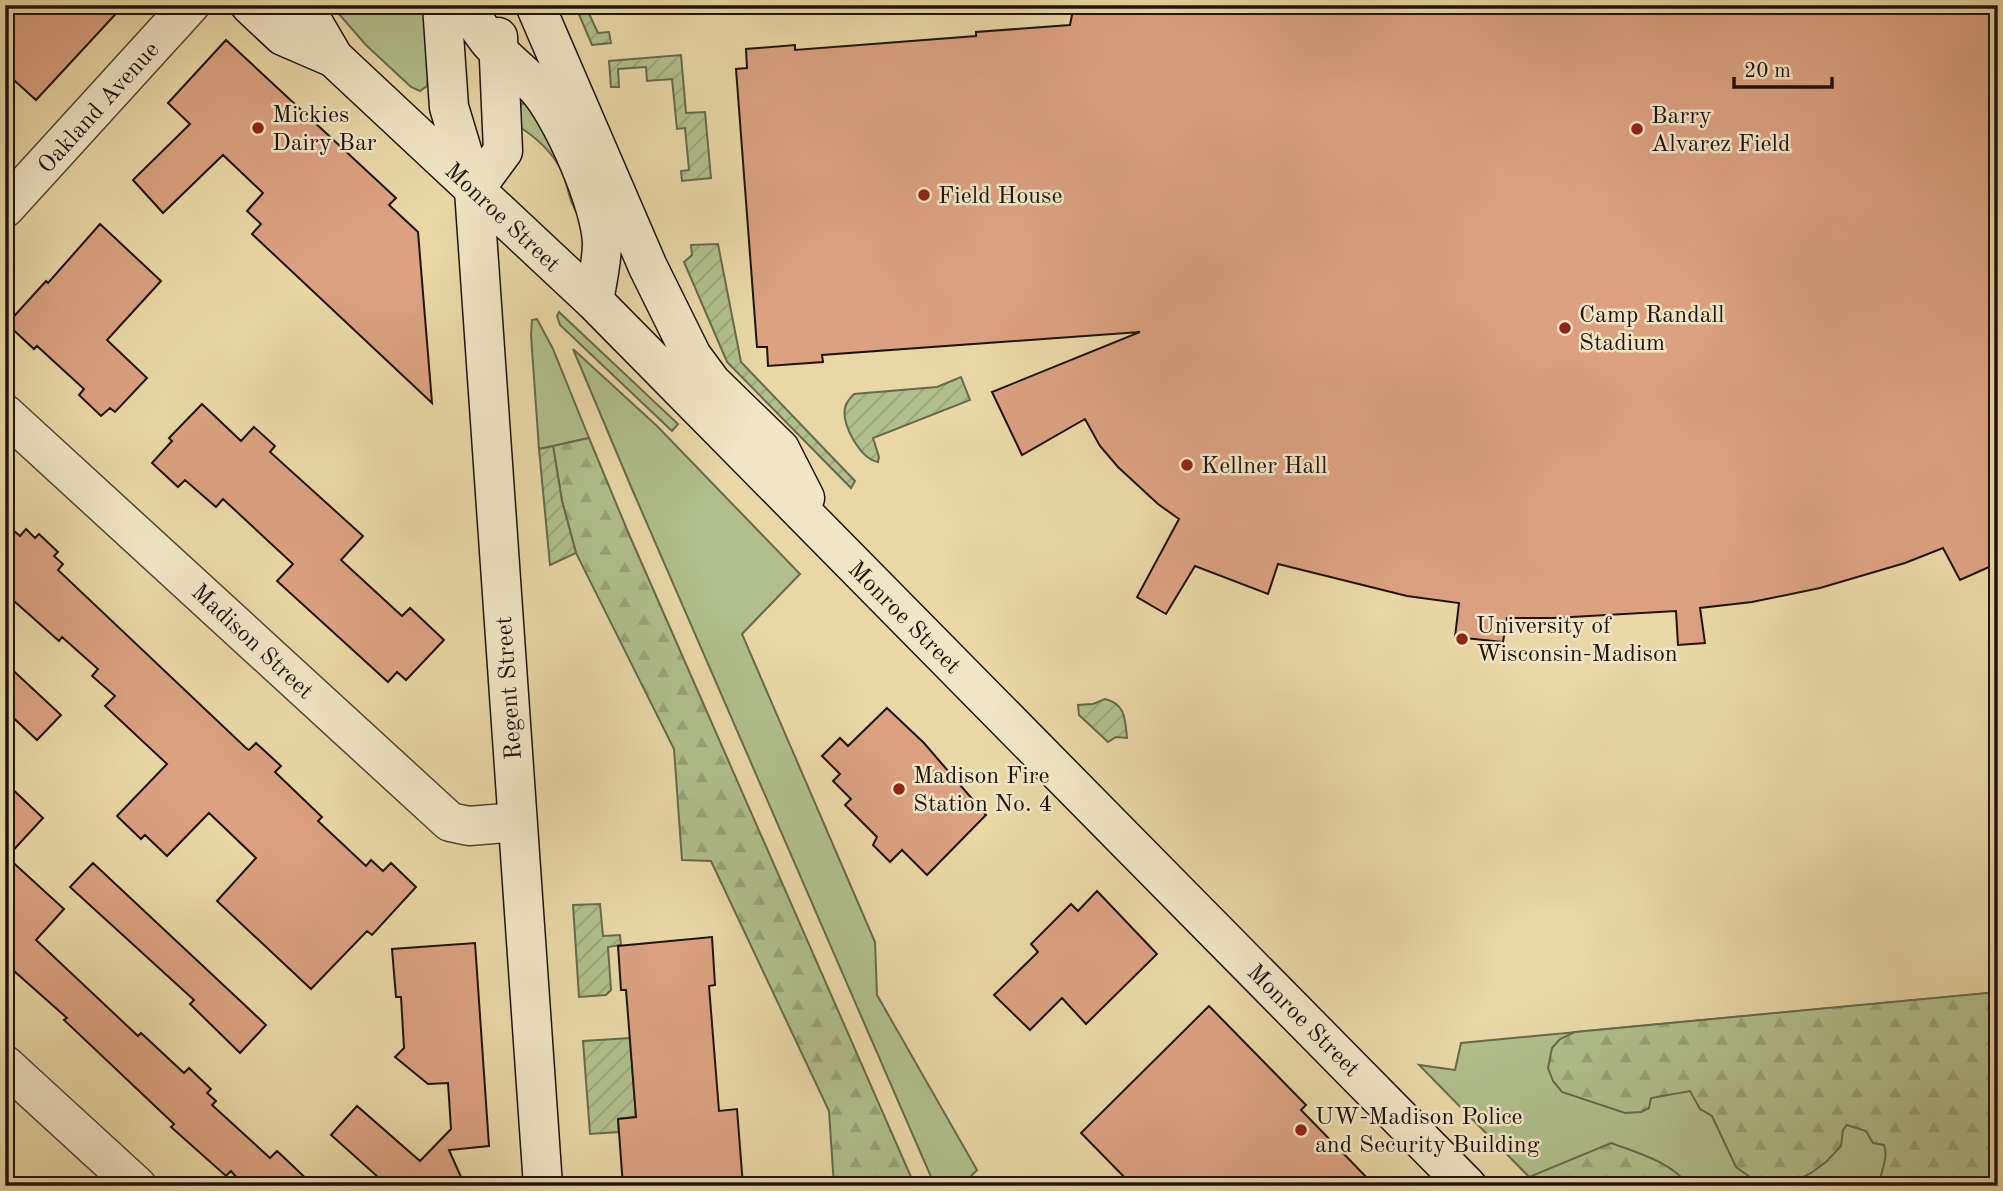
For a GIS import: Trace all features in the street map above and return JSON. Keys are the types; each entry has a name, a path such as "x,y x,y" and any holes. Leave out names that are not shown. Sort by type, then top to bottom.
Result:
{"main road":[{"name":"Oakland Avenue","path":"5,208 190,5"},
{"name":"Monroe Street","path":"250,5 283,36 334,58"},
{"name":"Monroe Street","path":"303,5 334,58 594,301 1467,1186"},
{"name":"Regent Street","path":"442,5 449,107 474,190 543,1186"},
{"path":"471,5 476,24 550,104 581,170 601,228 602,245 594,301"},
{"path":"474,190 503,151 500,52 495,5"},
{"path":"535,5 648,267 692,356 712,383 779,449 826,536"},
{"name":"Madison Street","path":"5,414 450,822 469,826 517,822"},
{"path":"5,1065 136,1186"}],"green space":[{"path":"331,5 423,5 429,74 427,86 420,91 411,87 366,45"},
{"path":"575,5 585,5 598,33 609,32 611,43 592,45"},
{"path":"681,55 686,113 705,112 711,178 682,181 681,171 689,170 685,128 677,129 672,79 647,81 646,67 618,69 619,87 611,87 609,61"},
{"path":"524,103 540,115 580,218 562,172 553,158 535,139 515,124 517,106"},
{"path":"718,244 741,362 855,481 851,488 727,362 684,262 692,255 691,245"},
{"path":"559,312 678,424 672,431 560,325 557,316"},
{"path":"537,319 553,349 589,438 539,449 531,335 532,320"},
{"path":"573,349 657,426 800,574 742,634 875,942 877,995 977,1170 964,1183 965,1186 935,1186"},
{"path":"961,377 970,400 873,438 878,462 865,455 849,432 845,408 854,394 937,387"},
{"path":"589,438 915,1186 834,1186 829,1111 711,861 682,860 674,749 576,553 562,501 553,446"},
{"path":"553,446 562,501 576,553 550,565 539,449"},
{"path":"1105,699 1121,709 1127,738 1116,737 1108,742 1079,715 1078,705 1093,704"},
{"path":"600,904 603,936 620,935 621,945 608,947 611,990 606,995 579,997 573,905"},
{"path":"1998,992 1998,1186 1538,1186 1419,1065 1455,1070 1461,1043"},
{"path":"1998,992 1998,1186 1879,1186 1885,1160 1884,1145 1873,1143 1866,1131 1847,1125 1843,1130 1841,1146 1811,1173 1794,1182 1757,1182 1736,1167 1712,1116 1700,1109 1690,1091 1651,1098 1649,1108 1641,1112 1625,1113 1562,1092 1553,1081 1548,1068 1552,1048 1560,1039 1575,1032"},
{"path":"630,1038 636,1117 618,1119 619,1132 590,1134 583,1041"},
{"path":"1611,1143 1664,1164 1689,1186 1538,1186 1529,1177"}],"building":[{"path":"5,5 124,5 36,100 5,72"},
{"name":"Camp Randall Stadium","path":"1074,5 1998,5 1998,563 1960,580 1943,548 1905,563 1820,588 1752,602 1700,608 1705,643 1678,645 1676,611 1507,618 1503,642 1455,637 1459,603 1407,596 1278,564 1268,594 1195,566 1166,614 1137,597 1179,519 1158,504 1118,467 1100,446 1085,419 1022,455 992,392 1140,332 822,355 823,362 768,366 767,347 757,347 736,69 747,68 746,49 795,45 795,50 976,36 976,32 1070,25"},
{"path":"226,40 396,198 389,205 418,232 432,403 252,234 261,224 247,211 263,193 223,155 163,213 133,180 190,124 168,103"},
{"path":"100,224 161,281 107,340 147,378 115,412 110,408 101,416 79,395 84,389 37,346 34,349 7,324 46,281 48,283"},
{"path":"202,404 241,441 254,427 275,446 270,452 363,536 341,560 402,616 410,608 444,640 406,680 397,672 388,682 277,581 293,564 223,499 216,507 185,480 178,487 152,463 172,441 169,438"},
{"path":"5,523 20,536 26,529 35,538 39,534 58,552 54,556 63,564 58,570 246,748 249,750 256,743 281,766 275,772 322,817 318,821 366,866 371,860 383,871 391,863 416,887 372,935 367,931 311,989 217,901 256,858 209,813 167,856 145,835 141,839 117,816 167,764 105,706 115,696 92,676 98,669 62,637 59,641 5,593"},
{"path":"5,663 61,715 37,740 5,710"},
{"name":"Madison Fire Station No. 4","path":"887,708 924,743 986,815 927,875 902,850 890,862 873,845 877,837 845,805 851,799 833,781 840,774 822,756 840,738 848,746"},
{"path":"5,782 43,818 7,857 64,909 36,940 138,1036 141,1033 184,1073 189,1068 211,1089 207,1093 216,1101 212,1105 270,1158 277,1151 314,1186 244,1186 231,1171 226,1176 171,1127 174,1124 64,1020 67,1018 5,963"},
{"path":"93,863 266,1025 240,1053 190,1004 194,1000 70,887"},
{"path":"1097,891 1157,954 1086,1024 1062,998 1030,1030 994,995 1038,952 1031,944 1071,904 1078,911"},
{"path":"712,937 715,985 709,986 719,1111 737,1109 743,1186 623,1186 618,1119 636,1117 626,990 621,990 618,946"},
{"path":"475,943 489,1146 449,1150 465,1186 388,1186 331,1135 357,1106 420,1161 451,1129 448,1083 428,1084 395,1057 404,1048 401,997 396,997 392,949"},
{"path":"1209,1006 1306,1105 1301,1110 1375,1186 1133,1186 1081,1133"}],"place":[{"name":"Mickies Dairy Bar","path":"258,128"},
{"name":"Barry Alvarez Field","path":"1637,129"},
{"name":"Field House","path":"924,195"},
{"name":"Camp Randall Stadium","path":"1565,328"},
{"name":"Kellner Hall","path":"1187,465"},
{"name":"University of Wisconsin-Madison","path":"1462,639"},
{"name":"Madison Fire Station No. 4","path":"899,789"},
{"name":"UW-Madison Police and Security Building","path":"1301,1130"}]}
